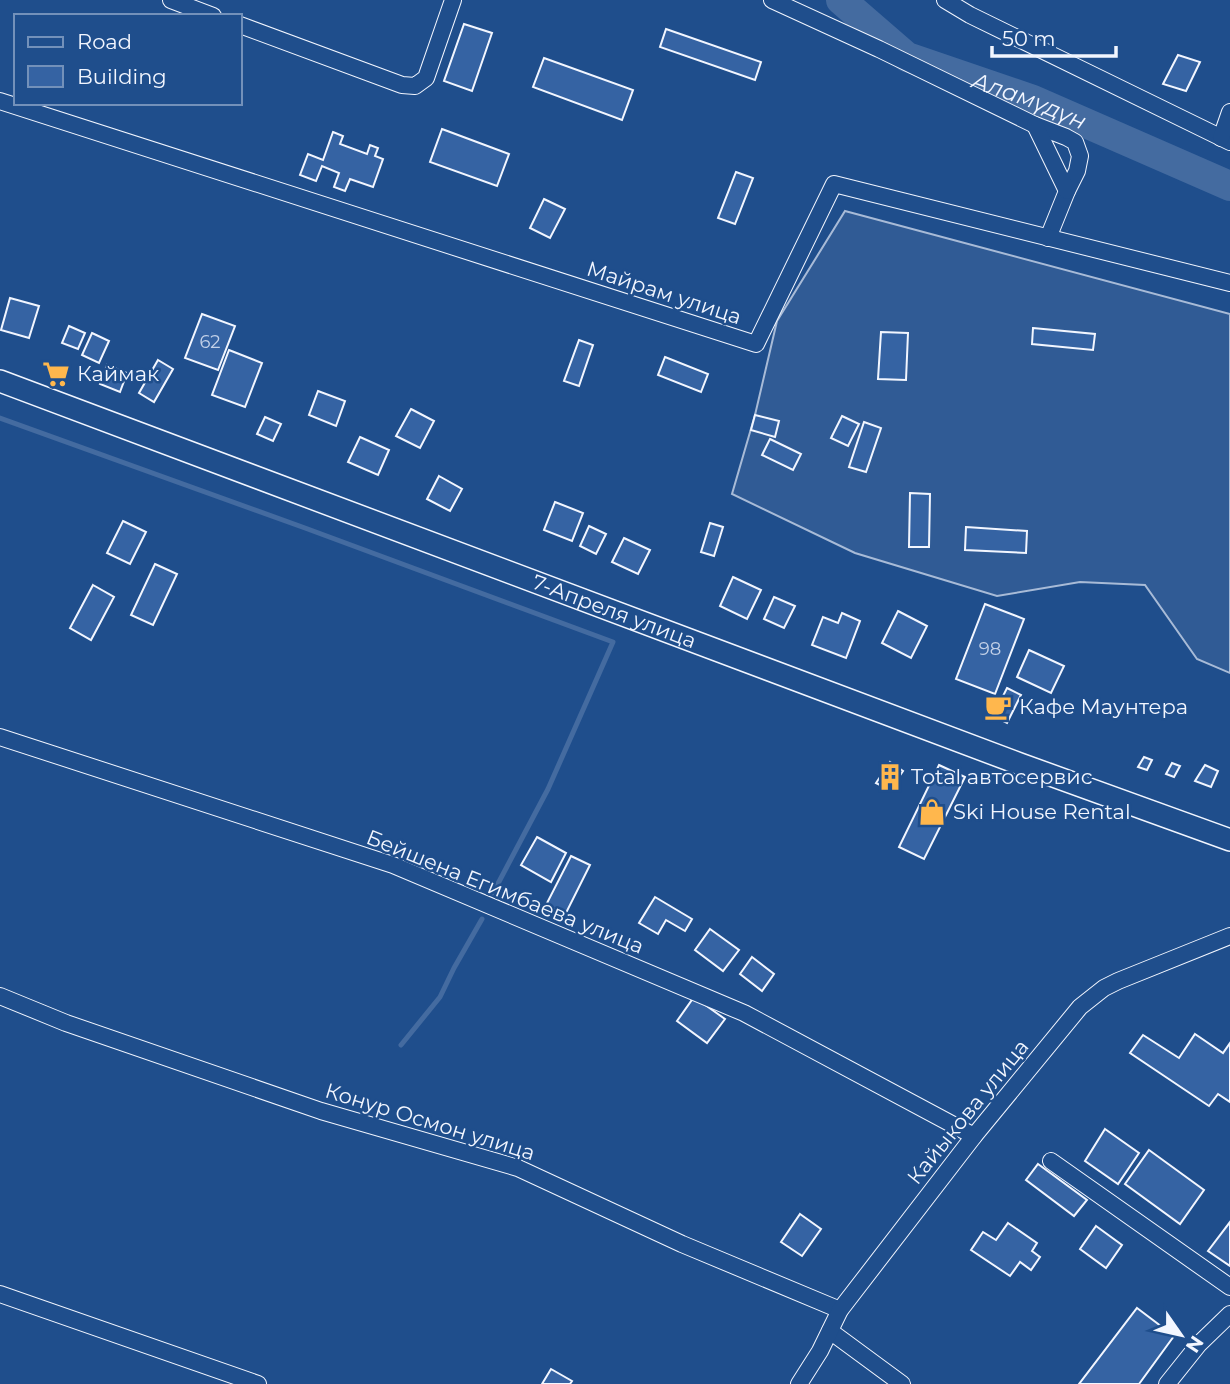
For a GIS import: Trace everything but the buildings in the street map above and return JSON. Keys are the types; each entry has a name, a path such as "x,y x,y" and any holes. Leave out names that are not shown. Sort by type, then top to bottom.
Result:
{"main road":[{"name":"7-Апреля улица","path":"0,381 1230,841"}],"street":[{"path":"170,0 208,14"},
{"path":"242,26 402,85 415,86 426,78 453,0"},
{"path":"772,0 1075,142 1080,156 1077,171 1048,237"},
{"path":"945,0 970,15 1226,140 1230,112"},
{"path":"970,15 980,0"},
{"name":"Майрам улица","path":"0,101 756,344 834,184 1230,283"},
{"path":"1035,125 1067,191"},
{"name":"Бейшена Егимбаева улица","path":"0,737 393,865 744,1013 974,1136"},
{"name":"Кайыкова улица","path":"799,1384 820,1351 840,1310 974,1136 1080,1007 1104,988 1230,936"},
{"name":"Конур Осмон улица","path":"0,996 66,1023 321,1111 518,1168 682,1244 840,1310"},
{"path":"1051,1161 1230,1287"},
{"path":"0,1294 258,1384"},
{"path":"1167,1384 1199,1344 1230,1314"},
{"path":"830,1331 902,1384"}],"shaded area":[{"path":"845,211 1230,314 1230,673 1197,659 1145,585 1080,582 997,596 855,553 732,494 755,415 777,321"}],"waterway":[{"name":"Аламүдүн","path":"841,0 907,57 1033,100 1230,186"},
{"path":"0,418 613,642 548,789 493,893"},
{"path":"401,1045 440,997 482,919"}],"place":[{"name":"Каймак","path":"56,374"},
{"name":"Кафе Маунтера","path":"998,707"},
{"name":"Total автосервис","path":"890,777"},
{"name":"Ski House Rental","path":"932,812"}]}
